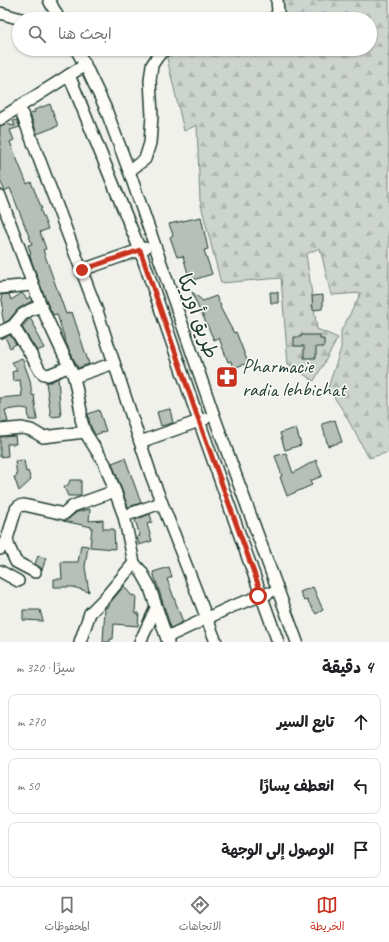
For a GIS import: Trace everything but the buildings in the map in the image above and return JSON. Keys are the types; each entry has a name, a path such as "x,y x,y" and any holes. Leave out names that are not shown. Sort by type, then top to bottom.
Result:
{"street":[{"path":"49,0 55,12"},
{"path":"278,0 278,12"},
{"path":"0,13 12,16"},
{"name":"طريق أوريكا","path":"80,56 105,107 214,416 297,642"},
{"path":"129,172 145,159 148,148 152,116 150,80 152,66 158,56"},
{"path":"0,119 85,65"},
{"path":"69,75 140,250 278,642"},
{"path":"19,106 82,270 161,503 216,642"},
{"path":"0,196 28,269 32,285 71,372 81,411 80,419 85,432 105,464 115,491 124,516 134,563 141,571 149,585 168,640 233,606 278,590"},
{"path":"82,270 154,245"},
{"path":"0,288 32,285"},
{"path":"0,332 13,326 22,315 41,306"},
{"path":"13,326 40,371 44,374 48,375 71,372 114,362"},
{"path":"140,442 214,416"},
{"path":"0,430 22,428 31,430 43,437 85,432"},
{"path":"0,549 7,539 16,509 19,506 24,505 64,514 73,506 115,491"},
{"path":"124,516 161,503"},
{"path":"7,539 16,562 35,572"},
{"path":"80,642 90,612 104,599 134,563"},
{"path":"0,571 18,581"},
{"path":"140,642 156,608"}],"green space":[{"path":"281,0 389,0 389,452 369,458 342,409 328,388 341,348 341,331 361,293 331,295 320,248 306,254 317,329 338,338 314,381 288,364 281,278 221,283 200,201 197,125 184,131 166,56 377,56 377,12 284,12"}],"place":[{"name":"Pharmacie radia lehbichat","path":"227,377"}],"route":[{"path":"82,270 140,250 199,421 262,595 258,596"}]}
